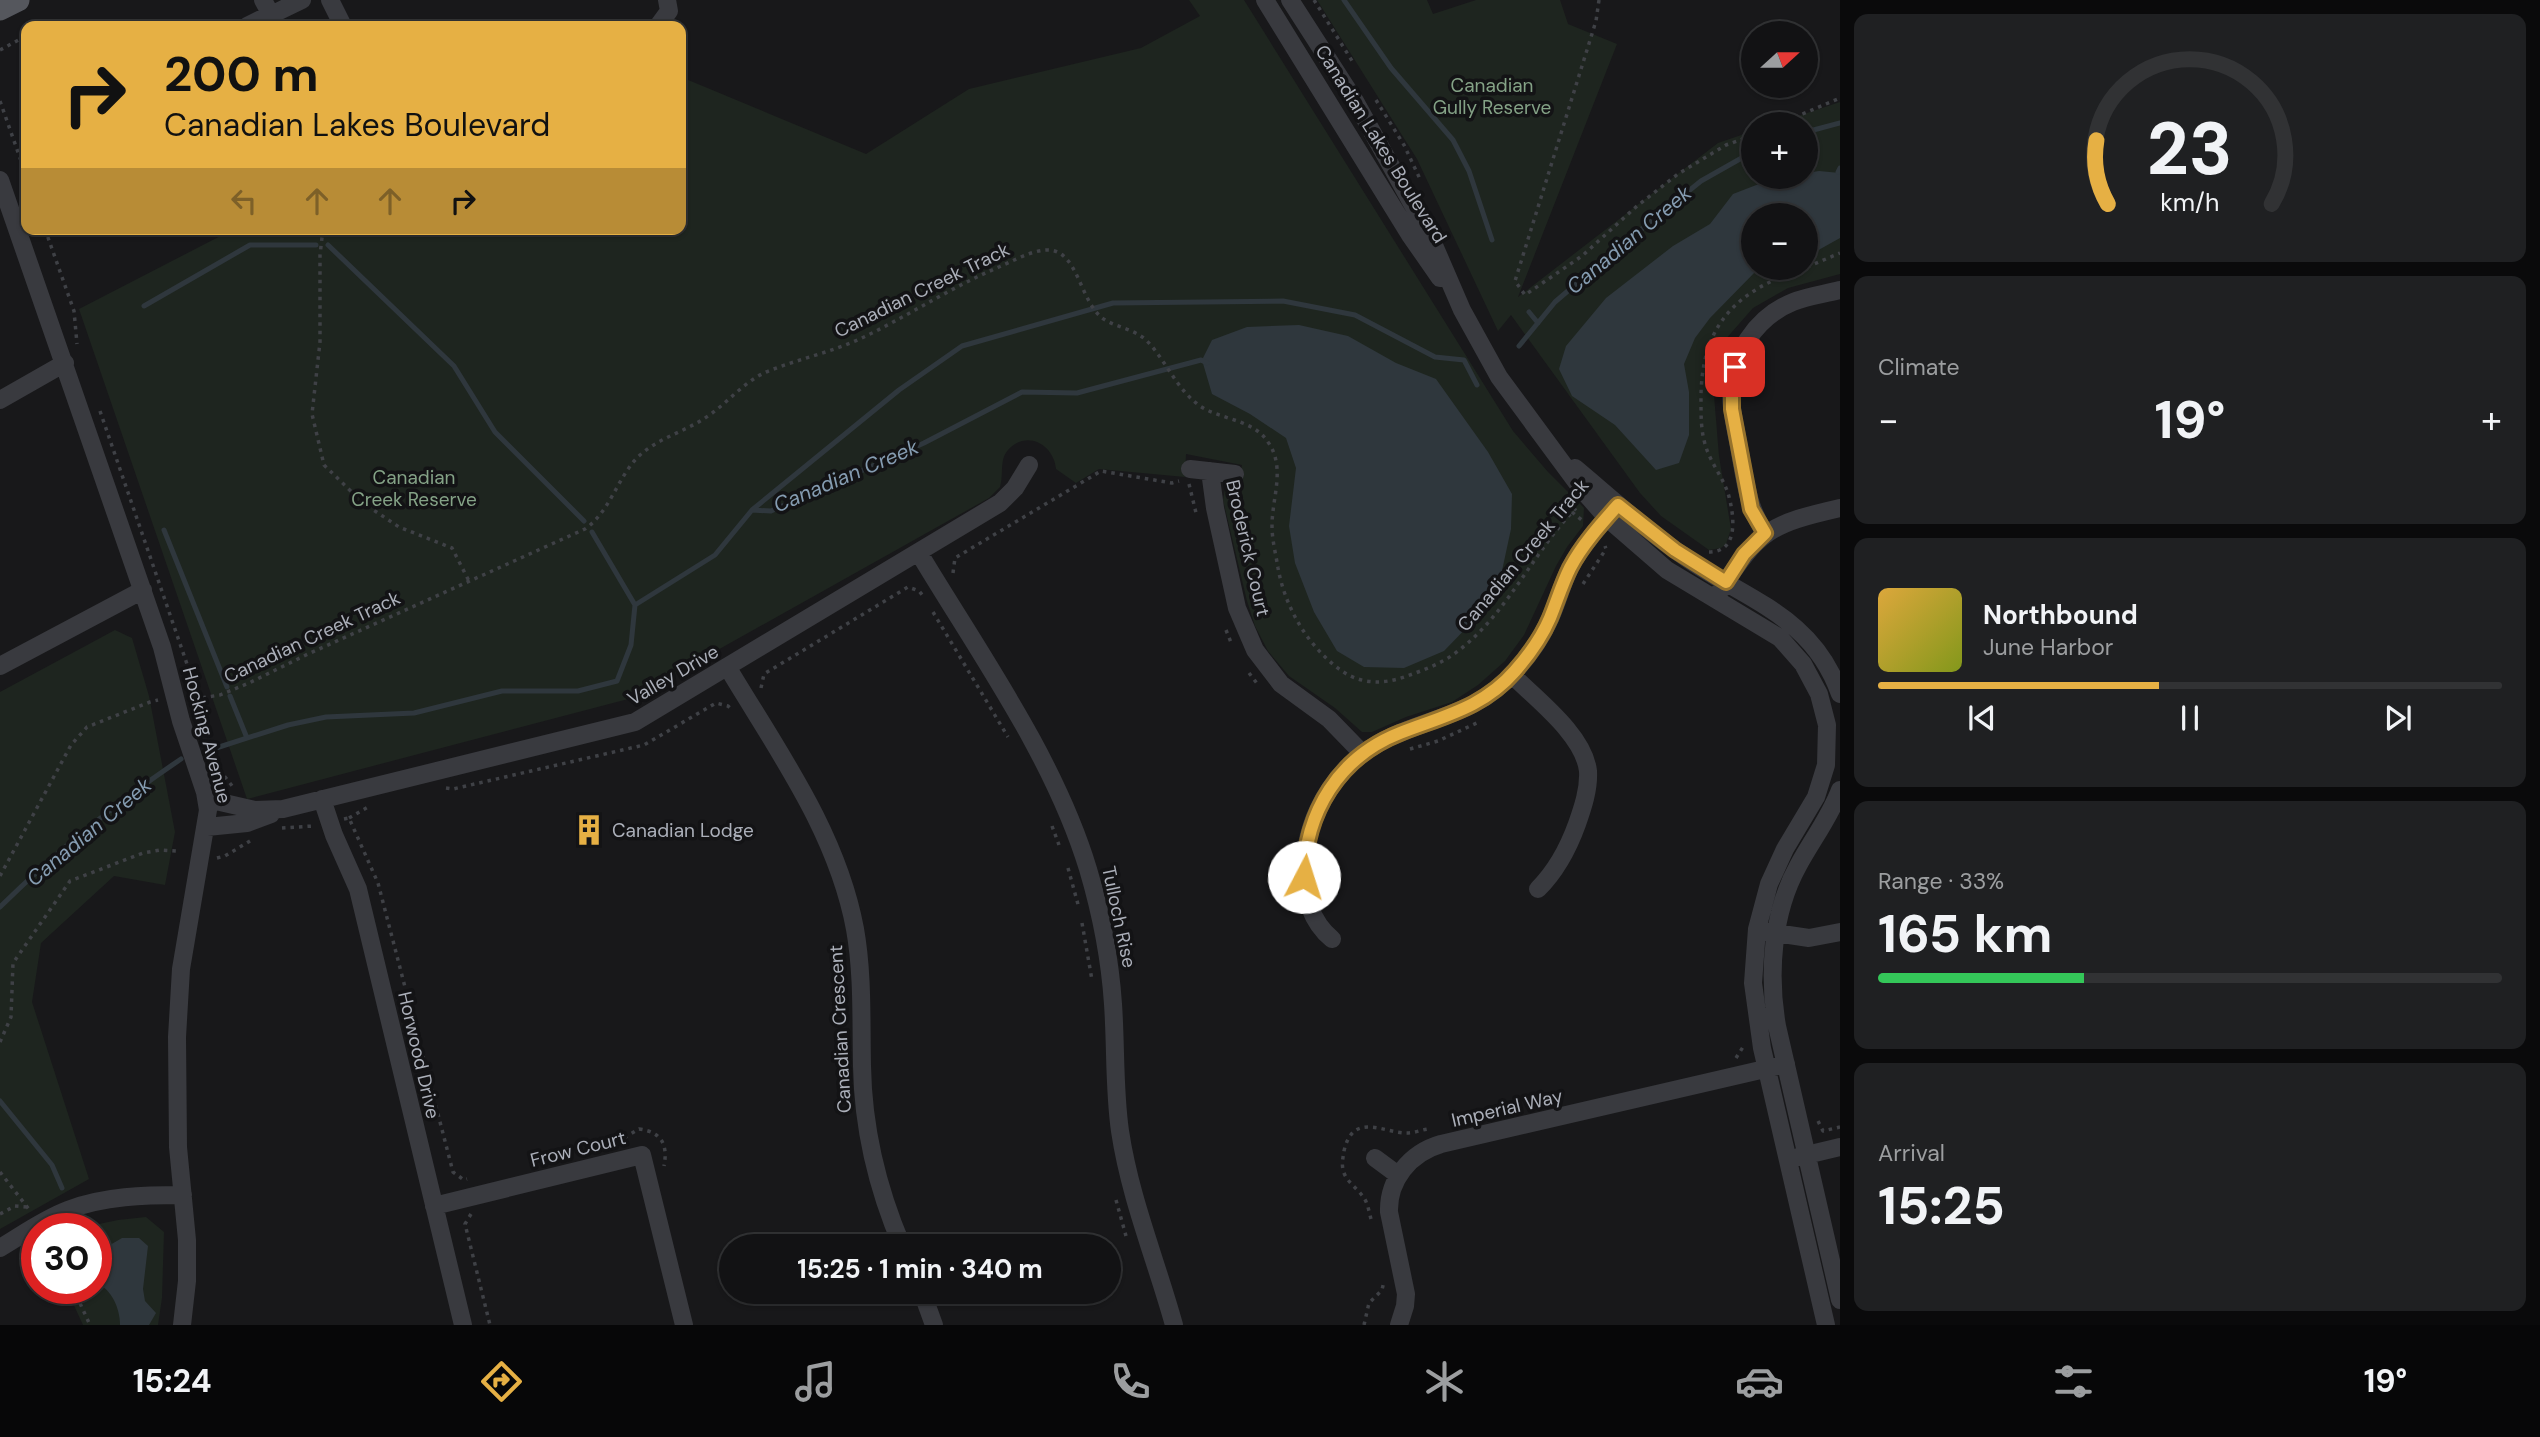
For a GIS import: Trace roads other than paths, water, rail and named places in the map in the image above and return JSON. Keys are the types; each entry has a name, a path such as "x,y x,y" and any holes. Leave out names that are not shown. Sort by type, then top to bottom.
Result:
{"main road":[{"path":"0,9 18,0"}],"street":[{"path":"270,14 302,0"},
{"path":"330,0 340,21"},
{"path":"662,21 669,11 667,0"},
{"name":"Canadian Lakes Boulevard","path":"1265,0 1410,235 1462,310"},
{"name":"Canadian Lakes Boulevard","path":"1290,0 1355,102 1418,214 1462,310 1499,377 1588,497 1774,611 1804,634 1829,668 1840,694"},
{"name":"Hocking Avenue","path":"0,180 143,590 207,799 206,827 190,909 178,1001 178,1147 188,1268 182,1325"},
{"path":"1765,533 1751,509 1734,421 1731,394 1735,367 1750,336 1775,312 1798,300 1840,290"},
{"path":"0,400 65,363"},
{"name":"Canadian Lakes Boulevard","path":"1551,447 1667,569 1714,600 1762,626 1794,652 1815,684 1827,725 1828,754 1820,788 1773,873 1757,929 1753,983 1766,1069 1826,1325"},
{"name":"Valley Drive","path":"207,799 260,811 284,808 626,725 657,711 1004,500 1029,465"},
{"path":"1189,474 1210,471 1235,474"},
{"name":"Broderick Court","path":"1210,471 1215,508 1237,608 1255,650 1281,684 1329,719 1362,753"},
{"path":"1714,600 1744,554 1765,533 1791,521 1840,508"},
{"path":"1332,939 1319,926 1306,895 1304,877 1312,824 1325,796 1341,773 1362,753 1397,734 1471,706 1512,675 1545,629 1574,561 1612,512"},
{"name":"Tulloch Rise","path":"919,553 1041,757 1083,852 1098,909 1111,979 1117,1102 1122,1145 1141,1222 1174,1325"},
{"path":"0,666 143,590"},
{"name":"Canadian Crescent","path":"728,668 815,814 840,875 854,926 860,966 862,1068 869,1132 884,1197 898,1234"},
{"path":"1512,675 1572,736 1584,755 1587,770 1586,795 1571,841 1559,864 1538,889"},
{"path":"1840,790 1789,884 1776,934 1772,985 1777,1026 1840,1300"},
{"name":"Horwood Drive","path":"322,799 334,835 358,889 463,1325"},
{"name":"Valley Drive","path":"206,827 250,822 284,808"},
{"path":"1757,929 1809,938 1840,932"},
{"name":"Imperial Way","path":"1398,1175 1419,1154 1435,1146 1786,1064"},
{"path":"1787,1159 1840,1147"},
{"name":"Frow Court","path":"434,1206 470,1187 642,1154 684,1325"},
{"path":"1375,1158 1398,1175 1388,1206 1406,1294 1399,1325"},
{"path":"0,1248 60,1214 82,1206 129,1198 183,1195"},
{"path":"926,1304 934,1325"}],"waterway":[{"path":"1344,0 1391,68 1453,140 1469,171 1492,240"},
{"name":"Canadian Creek","path":"1818,129 1840,123"},
{"name":"Canadian Creek","path":"1519,346 1555,302 1612,253 1701,181 1741,158"},
{"path":"1838,172 1840,168"},
{"path":"144,306 250,245 316,245"},
{"path":"328,245 454,366 495,432 584,521"},
{"path":"752,510 899,390 962,346 1113,303 1283,301 1355,315 1435,357 1464,360 1477,385"},
{"path":"1529,312 1538,323"},
{"name":"Canadian Creek","path":"213,749 288,725 326,717 414,713 502,691 578,691 617,681 631,645 635,605 715,555 752,510 771,511 924,443 1022,392 1077,393 1201,360 1207,363"},
{"path":"164,530 227,687"},
{"path":"592,532 635,605"},
{"path":"230,696 247,738"},
{"name":"Canadian Creek","path":"0,907 87,829 181,759"},
{"path":"0,1101 52,1165 62,1188"}],"place":[{"name":"Canadian Lodge","path":"589,830"}],"park label":[{"name":"Canadian Gully Reserve","path":"1492,96"},
{"name":"Canadian Creek Reserve","path":"414,488"}]}
